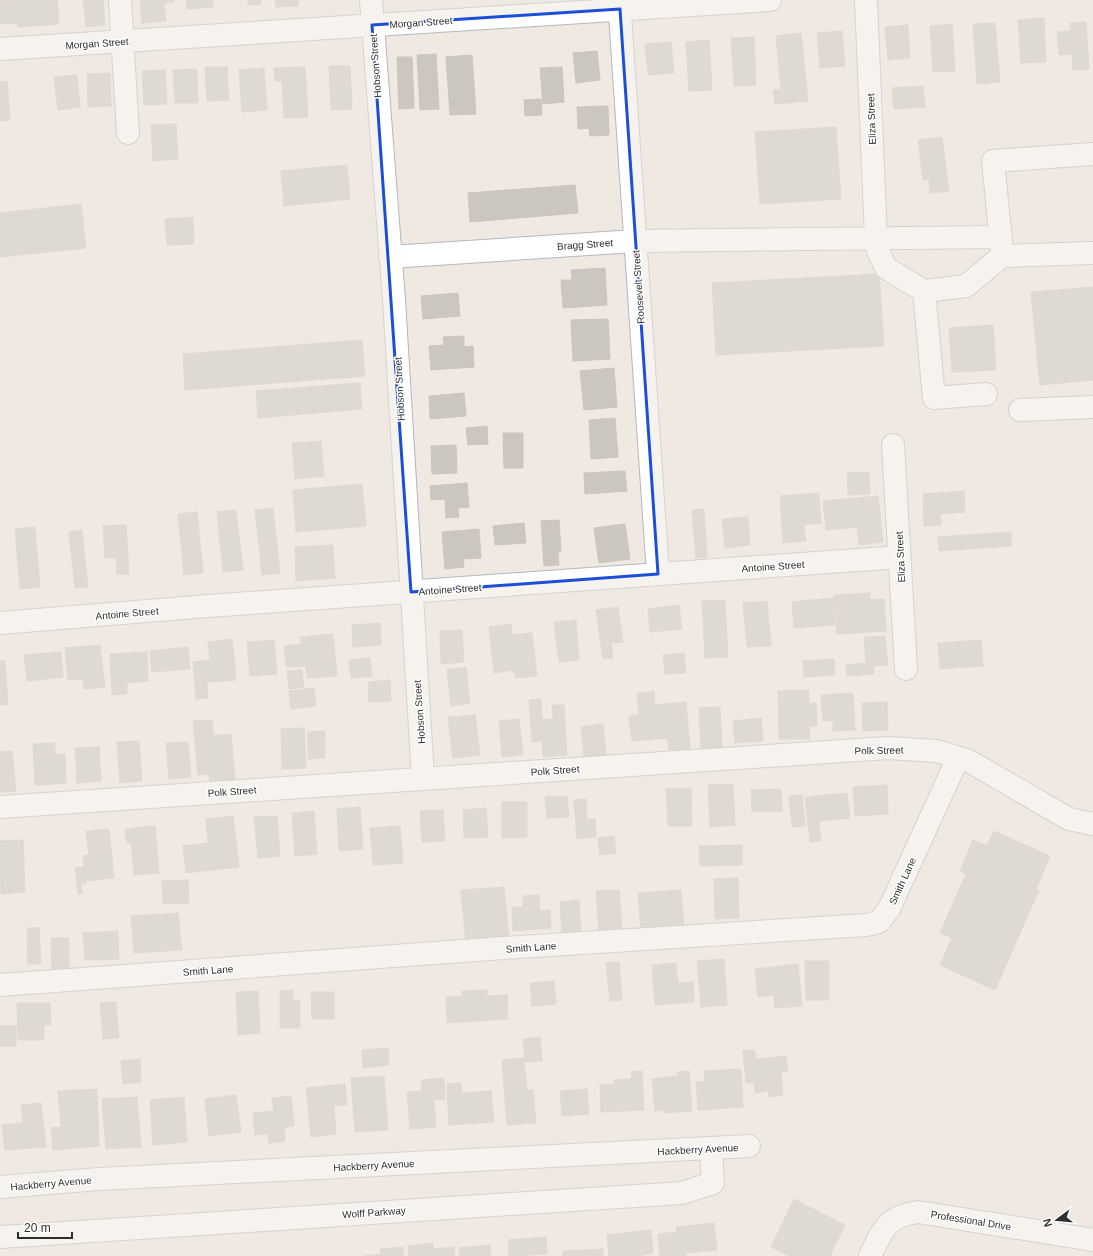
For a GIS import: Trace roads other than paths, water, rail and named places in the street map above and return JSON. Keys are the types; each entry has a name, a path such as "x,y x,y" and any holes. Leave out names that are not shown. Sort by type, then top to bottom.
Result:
{"street":[{"path":"120,0 128,133"},
{"name":"Hobson Street","path":"371,0 390,256 423,778"},
{"name":"Morgan Street","path":"0,49 372,25 620,5 770,0"},
{"name":"Eliza Street","path":"866,0 876,239 878,251 886,268 924,291"},
{"name":"Roosevelt Street","path":"620,5 658,574"},
{"path":"986,394 934,398 924,291 966,286 1002,247 993,161 1093,154"},
{"name":"Bragg Street","path":"390,256 635,241 876,239 1093,253"},
{"path":"1020,410 1093,407"},
{"name":"Eliza Street","path":"893,445 906,669"},
{"name":"Antoine Street","path":"0,623 900,557"},
{"name":"Polk Street","path":"0,807 888,748 936,751 969,760 1069,819 1093,824"},
{"name":"Smith Lane","path":"0,985 503,948 866,925 879,922 889,909 958,758"},
{"name":"Hackberry Avenue","path":"0,1187 99,1179 749,1146"},
{"name":"Wolff Parkway","path":"0,1237 682,1193 713,1183 711,1149"},
{"name":"Professional Drive","path":"870,1256 888,1223 902,1214 918,1212 1093,1240"}]}
